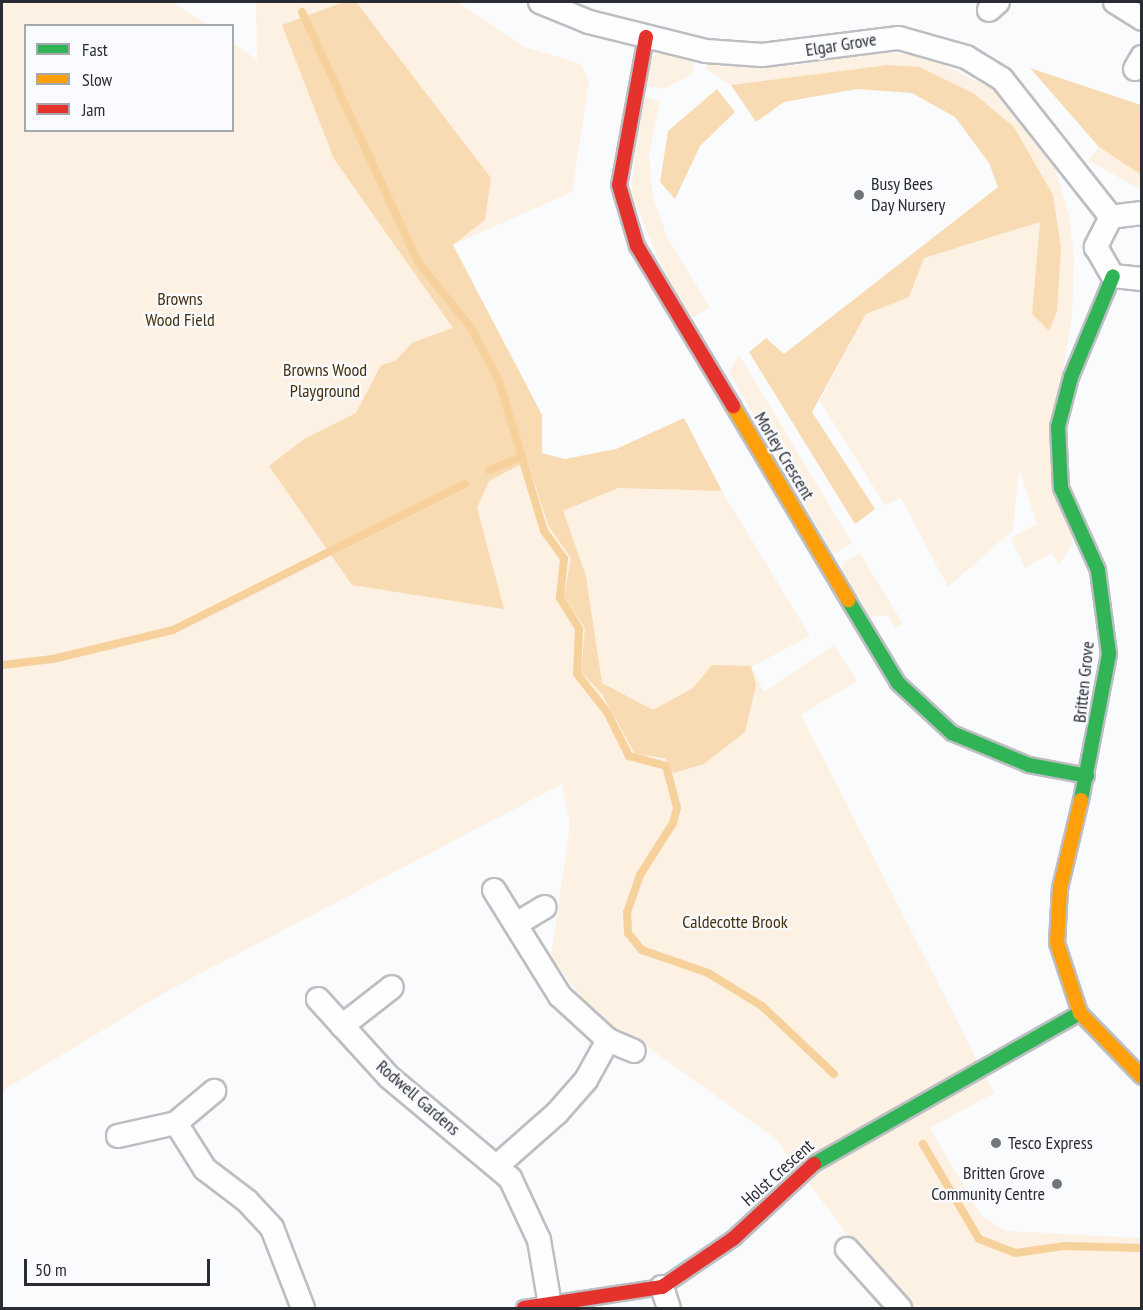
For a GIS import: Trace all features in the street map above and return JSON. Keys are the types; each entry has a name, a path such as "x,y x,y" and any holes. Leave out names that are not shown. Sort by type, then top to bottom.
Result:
{"street":[{"name":"Elgar Grove","path":"540,2 646,37 706,51 762,55 899,38 966,57 1002,80 1111,217"},
{"path":"1115,2 1142,20"},
{"name":"Morley Crescent","path":"646,37 619,184 636,246 898,683 952,733 1029,765 1087,776"},
{"path":"1142,213 1111,217 1096,247 1113,276 1142,279"},
{"name":"Britten Grove","path":"1113,276 1071,377 1058,428 1061,488 1098,570 1106,610 1109,654 1087,776 1060,888 1057,943 1080,1013 1142,1077"},
{"path":"494,890 518,923 560,996 608,1040 634,1051"},
{"path":"518,923 545,906"},
{"path":"342,1026 392,987"},
{"name":"Rodwell Gardens","path":"318,999 388,1077 498,1165 526,1204 539,1240 550,1305"},
{"name":"Holst Crescent","path":"524,1308 666,1298 827,1152 1080,1013"},
{"path":"498,1165 557,1113 586,1080 608,1040"},
{"path":"118,1136 176,1123 214,1091"},
{"path":"176,1123 205,1169 247,1201 272,1228 303,1308"},
{"path":"847,1249 900,1308"}],"green space":[{"path":"2,2 171,2 207,24 24,24 24,132 234,132 234,44 257,60 256,2 458,2 525,47 581,64 589,81 572,192 453,245 542,415 542,453 564,511 618,488 722,491 810,636 751,667 764,692 834,645 857,681 801,715 994,1093 930,1128 981,1215 1006,1231 1141,1238 1141,1308 902,1308 775,1138 638,1040 597,1018 551,957 570,825 562,784 169,990 2,1091"},
{"path":"662,51 696,55 692,74 664,89 643,85 652,57"},
{"path":"879,51 927,57 991,88 1035,136 1055,169 1069,214 1074,258 1072,317 1063,369 1072,544 1059,565 1052,553 1025,568 1011,538 1037,524 1019,469 1013,530 948,587 901,498 885,505 820,401 866,314 909,297 924,258 1040,222 1032,314 1061,248 1014,127 888,65 731,85 706,69 708,58 753,66 796,65"},
{"path":"641,96 660,101 649,155 653,197 668,239 710,307 692,318 668,281 631,193"},
{"path":"1099,147 1141,175 1141,190 1088,160"},
{"path":"739,355 852,543 833,554 729,372"},
{"path":"860,553 903,624 896,628 887,615 871,617 842,570 844,562"}],"shaded area":[{"path":"344,2 356,2 491,178 485,220 453,245 542,415 542,453 565,459 616,449 684,418 722,491 618,488 563,511 586,576 602,683 653,710 693,688 712,665 751,666 756,685 745,732 704,764 673,773 665,758 635,754 602,694 581,672 585,628 564,597 571,558 549,527 527,461 489,481 477,508 504,609 352,585 269,466 304,439 356,413 381,365 395,361 412,343 453,328 334,159 282,25"},
{"path":"888,65 919,67 973,93 1014,127 1053,195 1061,248 1057,311 1049,331 1032,314 1040,222 924,258 909,297 866,314 812,412 875,509 855,524 749,352 766,338 784,354 998,187 989,163 955,117 912,93 857,89 784,102 756,122 731,85"},
{"path":"1030,68 1141,105 1141,175 1099,147"},
{"path":"717,89 735,112 700,146 675,199 660,182 668,131"}],"waterway":[{"path":"302,12 418,262 471,328 499,381 544,531 564,559 560,598 579,629 577,674 607,712 629,756 666,766 677,808 673,823 640,875 627,912 628,933 642,950 708,973 762,1006 834,1074"},
{"path":"489,470 522,457"},
{"path":"2,665 53,659 173,630 464,484"},
{"path":"923,1144 979,1239 1015,1253 1064,1246 1142,1248"}],"traffic: fast":[{"path":"1081,800 1109,654 1098,570 1061,488 1058,427 1071,377 1113,276"},
{"path":"848,600 898,683 952,733 1029,765 1087,776"},
{"path":"814,1164 1080,1013"}],"traffic: slow":[{"path":"733,406 848,600"},
{"path":"1081,800 1060,888 1057,943 1080,1013 1142,1077"}],"traffic: jam":[{"path":"646,37 619,185 637,246 733,406"},
{"path":"524,1308 662,1287 734,1238 814,1164"}],"place":[{"name":"Busy Bees Day Nursery","path":"859,195"},
{"name":"Tesco Express","path":"996,1143"},
{"name":"Britten Grove Community Centre","path":"1057,1184"}],"park label":[{"name":"Browns Wood Field","path":"180,310"},
{"name":"Browns Wood Playground","path":"325,382"},
{"name":"Caldecotte Brook","path":"735,922"}]}
